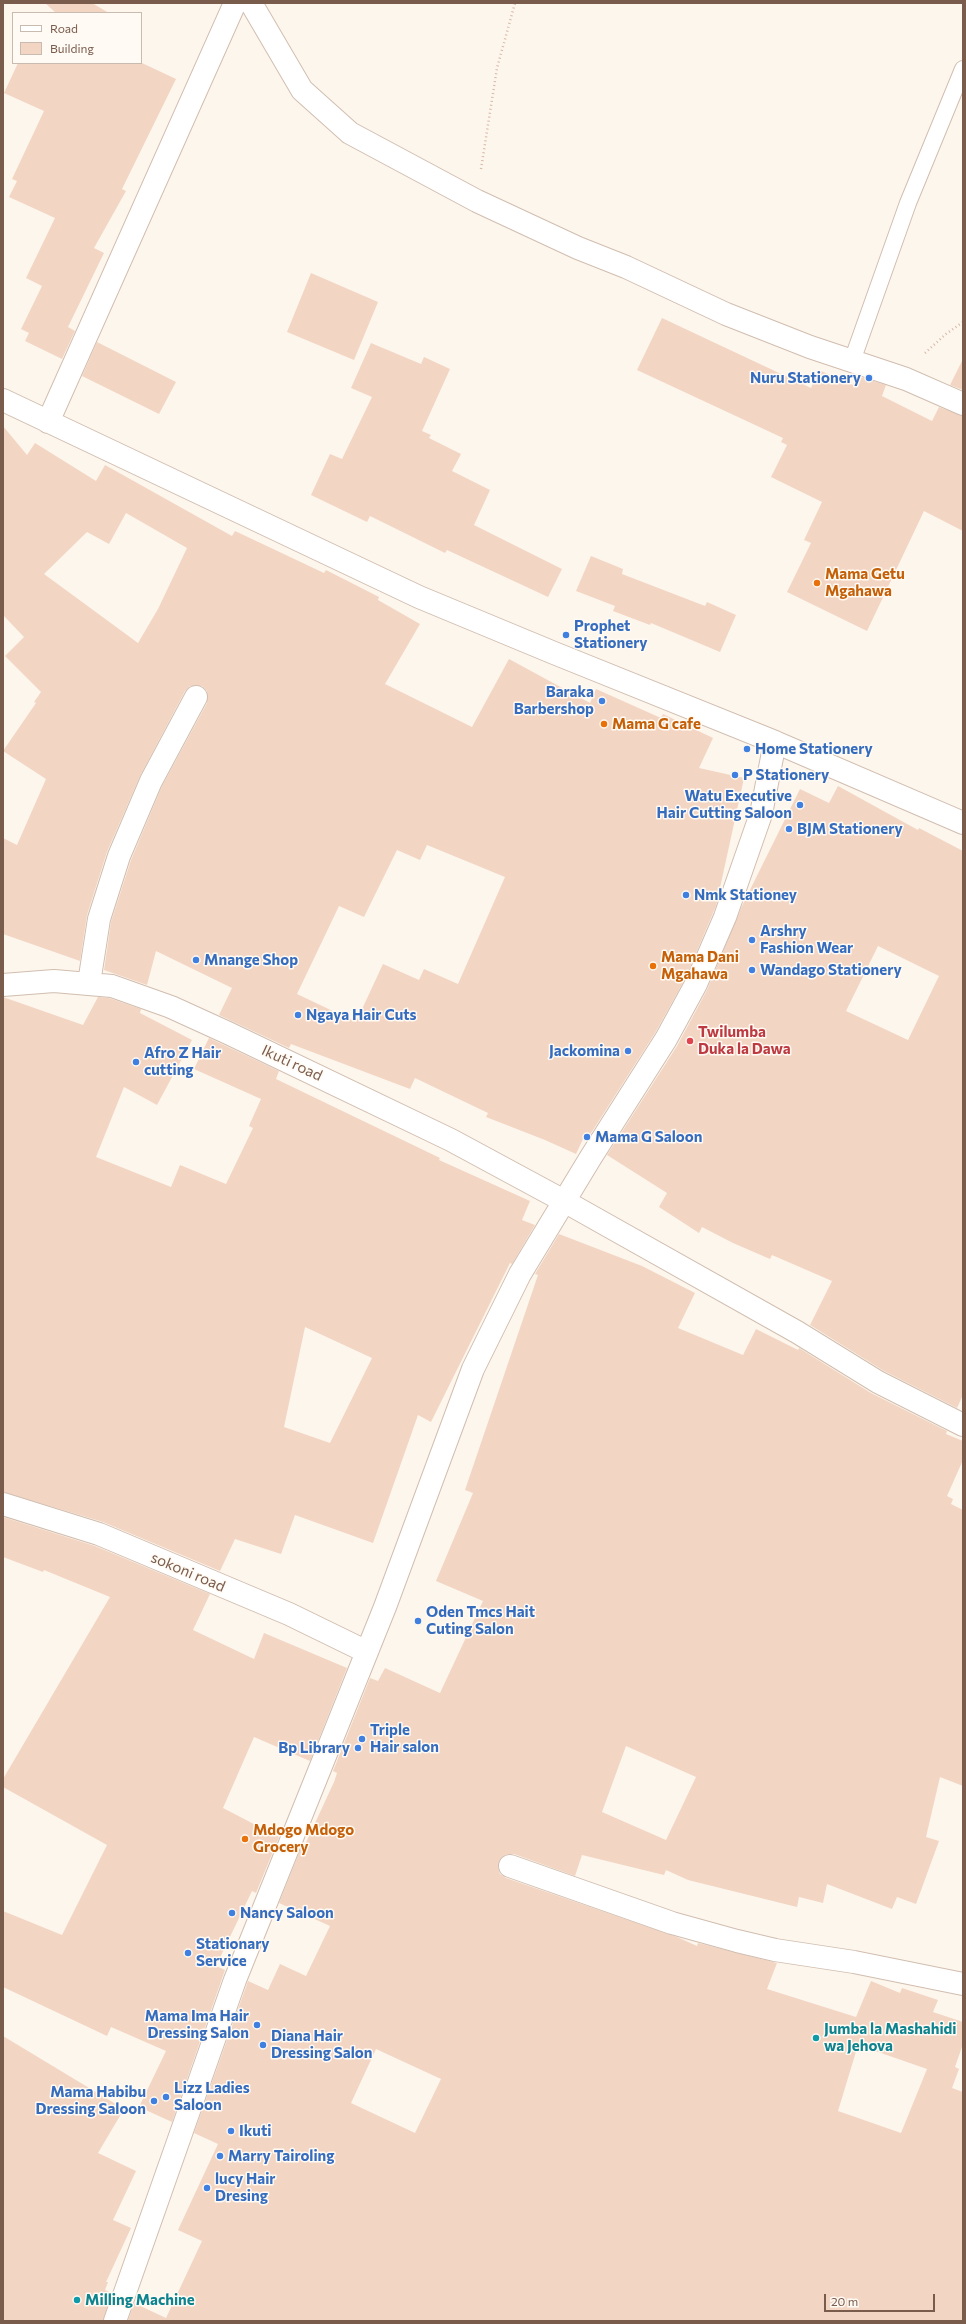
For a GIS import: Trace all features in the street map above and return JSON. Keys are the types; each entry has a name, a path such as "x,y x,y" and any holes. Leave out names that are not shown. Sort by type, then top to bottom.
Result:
{"street":[{"path":"48,422 235,3"},
{"path":"252,3 302,90 350,134 477,201 578,248 626,267 726,314 906,379 963,404"},
{"path":"3,400 419,596 554,653 776,742 963,823"},
{"path":"89,983 99,919 119,856 151,781 196,697"},
{"path":"115,2321 234,1980 367,1652 472,1368 520,1274 564,1200 666,1039 696,984 725,917 761,814 776,742"},
{"name":"Ikuti road","path":"3,985 54,982 89,983 112,986 171,1007 214,1026 452,1140 564,1200 797,1332 878,1382 963,1425"},
{"name":"sokoni road","path":"3,1504 99,1534 289,1614 367,1652"},
{"path":"510,1866 672,1923 737,1941 775,1950 854,1962 963,1984"}],"lane":[{"path":"852,360 908,203 963,69"}],"path":[{"path":"477,201 485,136 497,68 515,3"},
{"path":"906,379 924,354 946,334 963,322"}],"building":[{"path":"45,3 92,3 107,12 55,12"},
{"path":"142,63 176,79 122,189 126,191 94,248 104,253 68,327 75,331 62,359 25,341 29,333 21,329 42,286 26,278 55,218 9,197 17,181 12,179 44,111 4,93 18,64"},
{"path":"311,273 378,302 354,360 287,332"},
{"path":"662,318 811,388 819,370 853,385 857,376 886,385 882,396 932,421 939,407 963,416 963,531 924,511 867,631 787,592 811,543 804,540 822,502 771,477 787,445 781,442 783,438 637,370"},
{"path":"97,342 176,382 159,414 82,376"},
{"path":"371,343 421,364 424,357 450,369 422,431 431,435 429,438 461,454 452,471 490,490 474,525 562,569 548,597 447,550 445,553 370,516 367,522 311,495 330,454 342,459 372,397 351,388"},
{"path":"963,359 963,390 950,385"},
{"path":"3,426 27,455 35,443 96,481 105,465 232,536 235,531 324,573 326,570 379,597 378,600 420,624 385,684 472,727 509,659 590,703 596,689 661,718 663,714 713,738 699,768 744,778 716,906 685,979 655,1033 586,1141 583,1139 576,1154 486,1117 488,1113 415,1078 410,1089 291,1044 289,1048 219,1015 232,988 156,951 147,985 104,970 111,922 131,860 162,786 207,703 207,691 202,686 190,686 185,691 140,776 107,852 87,915 80,961 3,934 3,838 17,845 46,779 3,751 36,703 34,702 41,692 5,656 24,637 3,615","holes":["126,513 187,548 158,609 138,643 44,574 87,532 109,544","427,845 505,877 458,984 424,969 419,980 383,964 356,1022 297,994 339,906 364,917 397,850 420,860"]},
{"path":"591,556 623,569 622,574 705,606 707,602 736,615 720,652 651,623 650,625 613,611 615,606 576,591"},
{"path":"838,786 918,830 919,828 963,851 963,1395 957,1408 884,1371 810,1325 832,1281 772,1255 770,1259 733,1243 702,1227 699,1233 659,1207 667,1193 607,1155 677,1046 707,990 741,908 800,789 829,803","holes":["878,946 939,976 908,1040 846,1011"]},
{"path":"3,997 83,1025 98,997 109,998 141,1009 140,1013 192,1040 157,1105 124,1087 96,1157 171,1187 180,1165 226,1184 253,1128 249,1126 261,1099 194,1069 209,1038 279,1071 276,1079 440,1158 439,1160 530,1201 522,1220 535,1225 512,1264 510,1263 431,1422 418,1415 373,1543 295,1515 281,1554 235,1539 220,1571 103,1522 3,1492","holes":["305,1327 372,1358 330,1443 284,1427"]},
{"path":"559,1234 642,1266 695,1293 678,1328 743,1355 756,1329 798,1350 799,1348 871,1393 947,1431 946,1434 963,1441 963,1460 947,1496 953,1499 951,1504 963,1510 963,1786 940,1777 926,1837 939,1841 916,1904 897,1897 892,1909 827,1884 823,1903 799,1897 797,1907 688,1880 666,1870 664,1875 582,1855 575,1876 514,1854 507,1854 502,1857 498,1868 500,1874 506,1878 677,1937 697,1946 698,1943 777,1963 767,1989 856,2017 871,1981 900,1993 902,1988 938,2000 933,2012 963,2022 963,2044 955,2067 959,2069 952,2088 963,2092 963,2321 128,2321 134,2303 166,2318 202,2241 178,2230 218,2144 194,2133 248,1981 268,1990 280,1964 306,1976 330,1926 279,1903 301,1848 303,1849 334,1782 337,1773 333,1771 370,1678 378,1681 385,1668 440,1693 483,1601 436,1581 473,1493 465,1490 538,1275 535,1274","holes":["626,1746 696,1777 666,1840 602,1812","858,2045 927,2069 901,2133 838,2111","376,2049 441,2079 415,2133 351,2103"]},
{"path":"3,1517 95,1546 210,1594 193,1630 254,1659 264,1633 347,1668 310,1761 254,1737 223,1808 279,1837 256,1893 252,1891 216,1966 225,1970 172,2122 139,2107 166,2051 111,2027 107,2036 3,1987 3,1911 62,1935 107,1845 3,1787 3,1779 110,1597 44,1570 43,1572 3,1557"},
{"path":"3,2036 124,2109 98,2153 136,2171 113,2220 131,2228 106,2282 108,2282 105,2290 112,2293 103,2321 3,2321"}],"place":[{"name":"Nuru Stationery","path":"869,378"},
{"name":"Mama Getu Mgahawa","path":"817,583"},
{"name":"Prophet Stationery","path":"566,635"},
{"name":"Baraka Barbershop","path":"602,701"},
{"name":"Mama G cafe","path":"604,724"},
{"name":"Home Stationery","path":"747,749"},
{"name":"P Stationery","path":"735,775"},
{"name":"Watu Executive Hair Cutting Saloon","path":"800,805"},
{"name":"BJM Stationery","path":"789,829"},
{"name":"Nmk Stationey","path":"686,895"},
{"name":"Arshry Fashion Wear","path":"752,940"},
{"name":"Mnange Shop","path":"196,960"},
{"name":"Mama Dani Mgahawa","path":"653,966"},
{"name":"Wandago Stationery","path":"752,970"},
{"name":"Ngaya Hair Cuts","path":"298,1015"},
{"name":"Twilumba Duka la Dawa","path":"690,1041"},
{"name":"Jackomina","path":"628,1051"},
{"name":"Afro Z Hair cutting","path":"136,1062"},
{"name":"Mama G Saloon","path":"587,1137"},
{"name":"Oden Tmcs Hait Cuting Salon","path":"418,1621"},
{"name":"Triple Hair salon","path":"362,1739"},
{"name":"Bp Library","path":"358,1748"},
{"name":"Mdogo Mdogo Grocery","path":"245,1839"},
{"name":"Nancy Saloon","path":"232,1913"},
{"name":"Stationary Service","path":"188,1953"},
{"name":"Mama Ima Hair Dressing Salon","path":"257,2025"},
{"name":"Jumba la Mashahidi wa Jehova","path":"816,2038"},
{"name":"Diana Hair Dressing Salon","path":"263,2045"},
{"name":"Lizz Ladies Saloon","path":"166,2097"},
{"name":"Mama Habibu Dressing Saloon","path":"154,2101"},
{"name":"Ikuti","path":"231,2131"},
{"name":"Marry Tairoling","path":"220,2156"},
{"name":"lucy Hair Dresing","path":"207,2188"},
{"name":"Milling Machine","path":"77,2300"}]}
